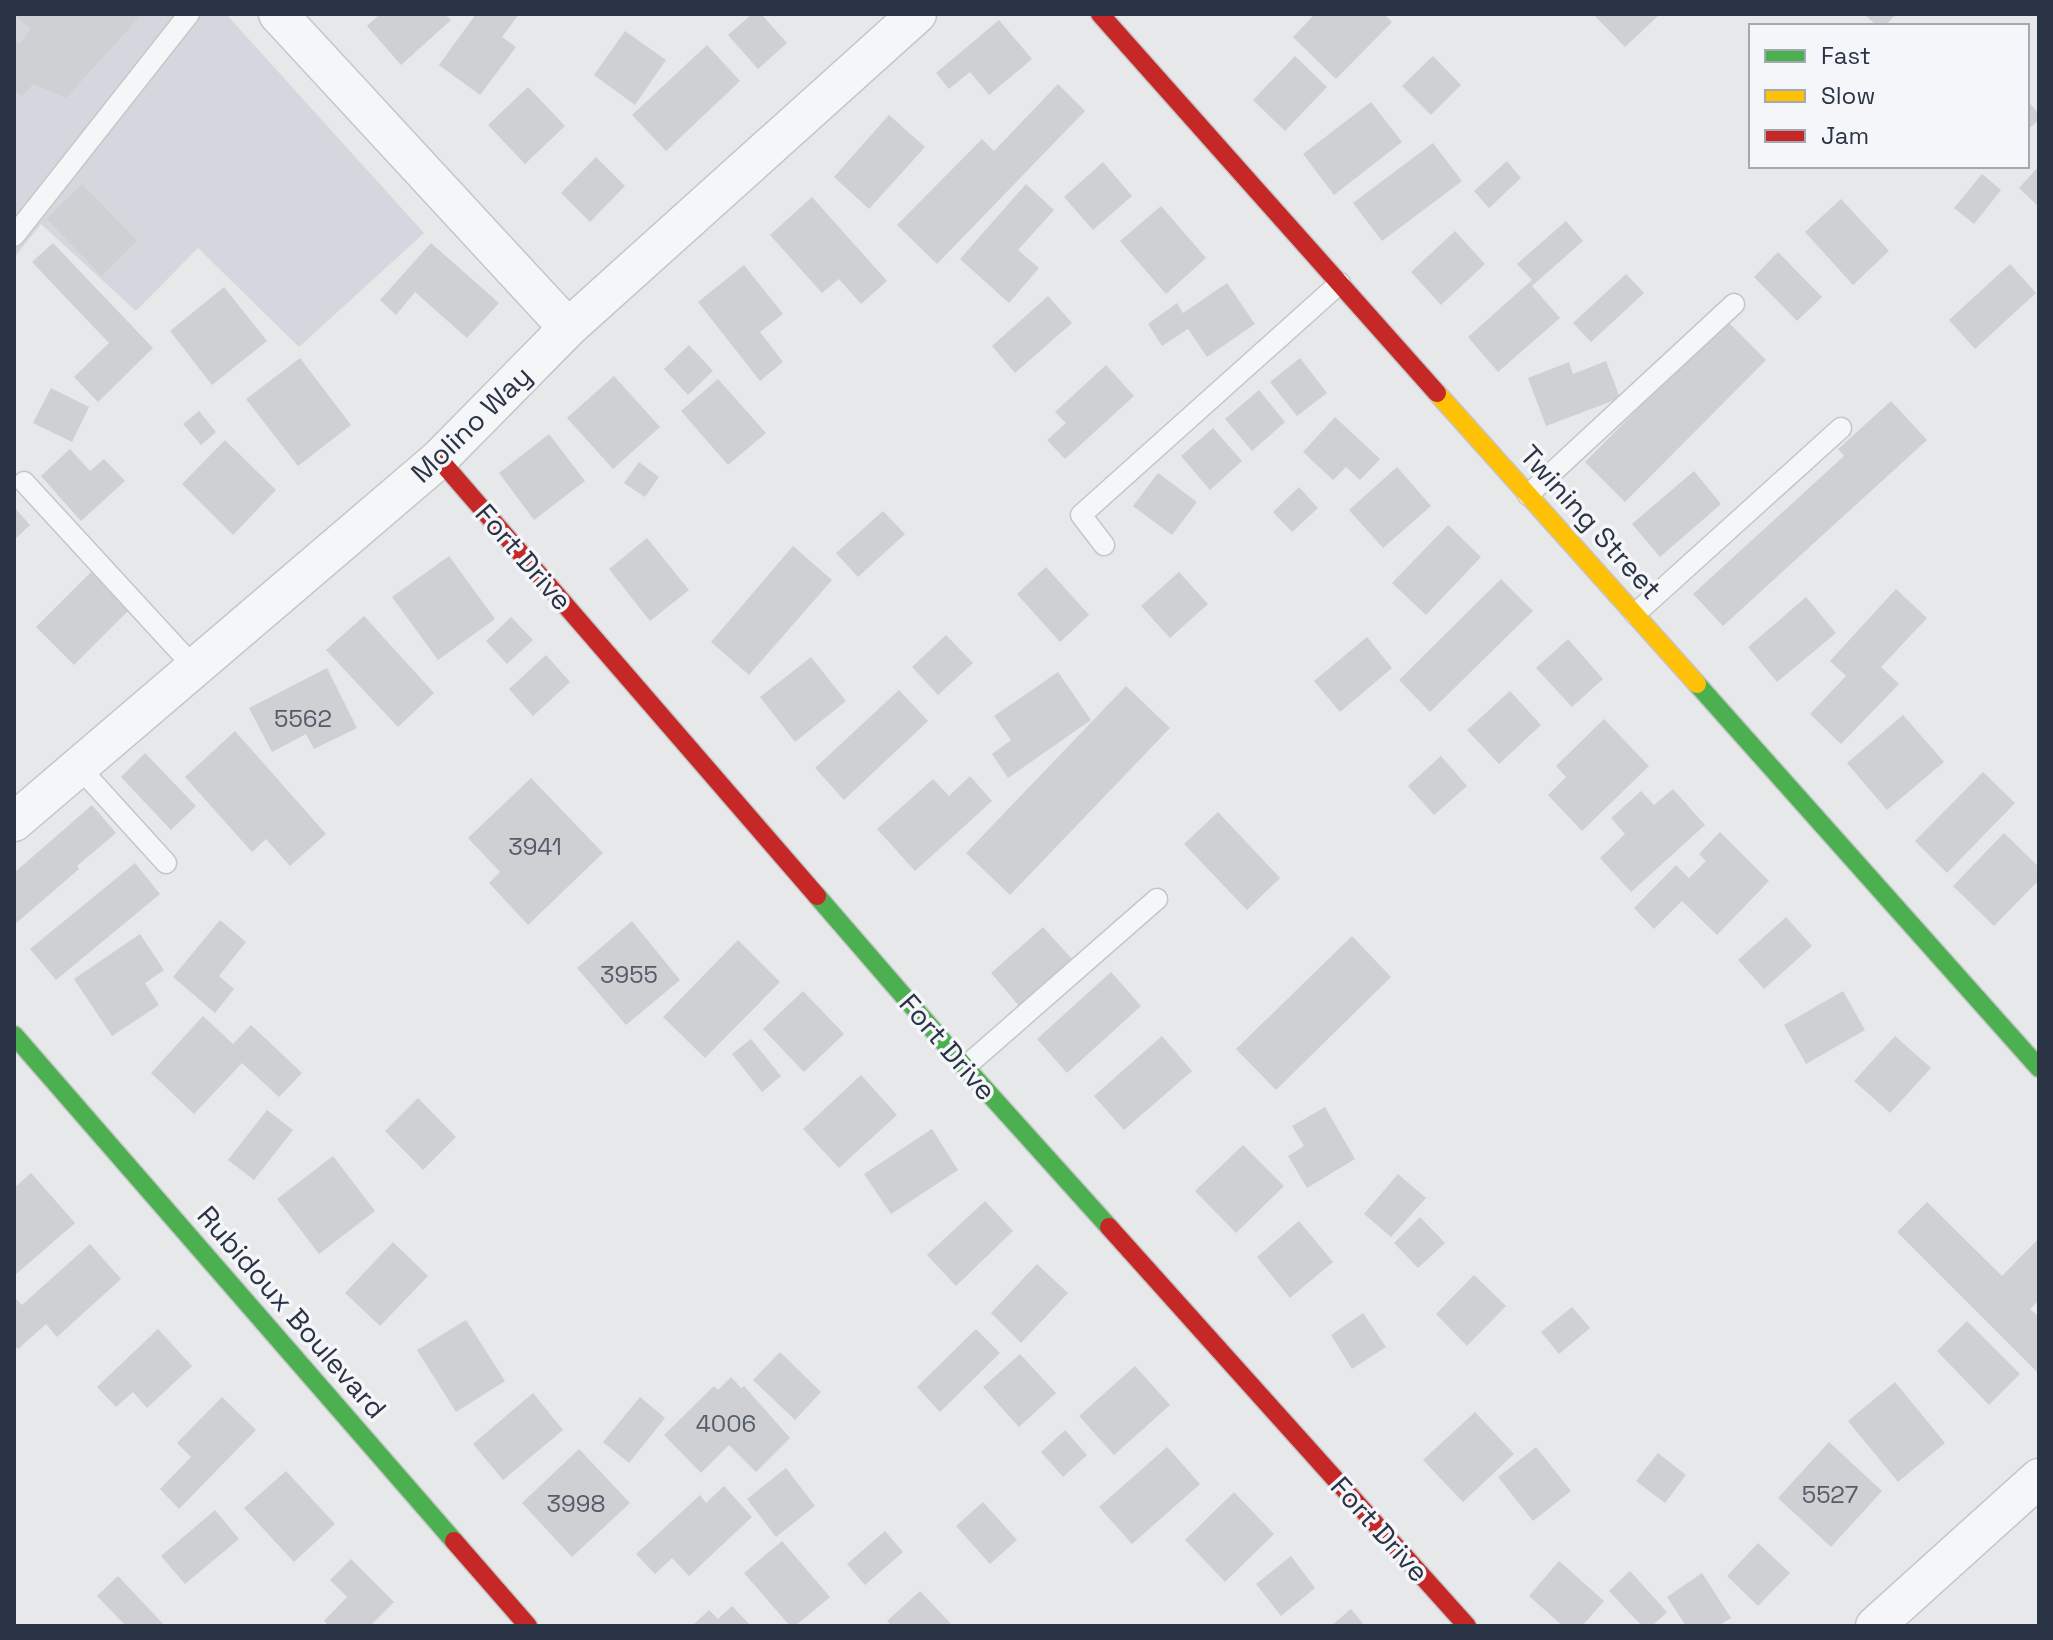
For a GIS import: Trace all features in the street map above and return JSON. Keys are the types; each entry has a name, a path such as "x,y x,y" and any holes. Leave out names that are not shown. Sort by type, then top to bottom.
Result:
{"street":[{"path":"278,14 568,328"},
{"name":"Molino Way","path":"14,822 439,459 568,328 917,14"},
{"name":"Twining Street","path":"1100,14 2039,1068"},
{"name":"Fort Drive","path":"439,459 965,1067 1467,1626"},
{"name":"Rubidoux Boulevard","path":"14,1035 528,1626"},
{"path":"1875,1626 2039,1478"}],"lane":[{"path":"14,236 189,14"},
{"path":"1104,545 1081,515 1340,283"},
{"path":"1528,495 1734,304"},
{"path":"1635,614 1841,428"},
{"path":"24,482 194,667"},
{"path":"78,766 166,863"},
{"path":"965,1067 1157,899"}],"shaded area":[{"path":"14,14 226,14 424,233 299,347 198,248 136,311 41,224 14,258"}],"building":[{"path":"14,14 142,14 66,98 33,84 22,96 14,89 14,40 20,43 31,29"},
{"path":"380,14 412,14 414,17 417,14 445,14 451,20 401,65 367,26"},
{"path":"476,14 519,14 502,37 516,47 480,95 439,65"},
{"path":"752,14 761,14 787,43 758,69 728,35"},
{"path":"1315,14 1384,14 1392,22 1336,79 1293,37"},
{"path":"1593,14 1660,14 1625,47"},
{"path":"1864,14 1896,14 1887,24 1875,24"},
{"path":"999,20 1032,59 989,95 970,72 949,89 936,73"},
{"path":"625,31 666,60 635,105 594,75"},
{"path":"707,45 740,81 666,151 632,115"},
{"path":"1295,56 1327,87 1285,131 1253,100"},
{"path":"1433,56 1461,85 1431,115 1402,86"},
{"path":"1058,84 1085,111 937,264 897,225 982,139 994,151"},
{"path":"528,87 565,126 525,164 488,125"},
{"path":"1371,102 1402,142 1334,195 1303,154"},
{"path":"2029,102 2039,114 2039,120 2029,128"},
{"path":"889,115 925,147 869,209 834,177"},
{"path":"1433,143 1462,181 1382,241 1353,203"},
{"path":"596,157 625,186 590,222 561,193"},
{"path":"1507,161 1521,178 1489,208 1474,191"},
{"path":"1103,162 1132,196 1093,230 1064,197"},
{"path":"2039,166 2039,207 2019,188"},
{"path":"1982,174 2001,190 1974,224 1954,208"},
{"path":"82,184 137,241 102,276 47,219"},
{"path":"1026,184 1054,210 1018,250 1039,268 1009,303 960,259"},
{"path":"812,197 887,281 861,304 839,279 822,293 770,235"},
{"path":"1841,199 1889,251 1853,285 1805,232"},
{"path":"1161,206 1206,258 1166,294 1120,241"},
{"path":"1566,221 1583,241 1532,286 1560,318 1498,372 1468,337 1532,280 1517,264"},
{"path":"1455,231 1485,264 1441,305 1411,272"},
{"path":"53,243 153,348 98,402 74,377 109,343 32,262"},
{"path":"431,243 499,303 467,338 415,292 396,315 380,300"},
{"path":"1778,252 1822,297 1797,321 1754,277"},
{"path":"2010,264 2036,293 1975,349 1949,320"},
{"path":"744,265 783,314 760,332 783,362 760,381 698,302"},
{"path":"1626,274 1644,293 1591,342 1573,323"},
{"path":"1227,283 1255,324 1207,357 1188,329 1162,346 1148,324 1177,303 1183,313"},
{"path":"224,287 267,341 212,385 170,331"},
{"path":"1048,296 1072,323 1015,373 992,346"},
{"path":"1726,320 1766,360 1625,502 1585,462"},
{"path":"689,345 713,371 688,395 664,369"},
{"path":"300,358 351,425 298,466 246,399"},
{"path":"1300,358 1327,393 1297,416 1270,382"},
{"path":"1606,361 1620,398 1546,426 1528,378 1569,362 1573,374"},
{"path":"1106,365 1134,396 1065,459 1047,440 1066,423 1055,412"},
{"path":"614,376 660,427 613,469 567,418"},
{"path":"718,379 766,433 728,465 681,411"},
{"path":"51,388 89,407 72,442 33,423"},
{"path":"1259,390 1285,422 1252,451 1225,419"},
{"path":"1891,401 1927,440 1723,626 1693,594 1844,456 1838,449"},
{"path":"199,411 216,432 201,445 183,424"},
{"path":"1335,417 1380,459 1360,480 1346,467 1333,480 1303,452"},
{"path":"1213,428 1242,461 1210,490 1181,456"},
{"path":"549,434 585,481 534,520 499,473"},
{"path":"225,440 276,490 233,535 182,484"},
{"path":"70,449 90,471 104,459 125,481 81,521 41,476"},
{"path":"639,462 659,477 645,497 624,483"},
{"path":"1397,467 1431,506 1383,548 1349,510"},
{"path":"1694,471 1721,504 1660,557 1632,524"},
{"path":"1158,473 1197,502 1172,535 1133,506"},
{"path":"1299,487 1318,508 1292,532 1273,512"},
{"path":"14,507 30,525 14,540"},
{"path":"883,511 905,534 858,577 836,553"},
{"path":"1448,525 1481,557 1426,615 1392,583"},
{"path":"647,538 689,590 650,621 609,569"},
{"path":"793,546 832,580 749,675 711,642"},
{"path":"449,556 495,619 438,660 392,597"},
{"path":"1046,567 1089,615 1060,642 1017,594"},
{"path":"91,572 129,610 74,665 36,627"},
{"path":"1179,572 1208,604 1170,638 1141,606"},
{"path":"1501,579 1533,611 1430,712 1399,680"},
{"path":"1896,589 1927,618 1881,667 1899,684 1841,744 1810,714 1846,676 1830,661"},
{"path":"1806,597 1836,633 1777,682 1748,647"},
{"path":"364,616 434,693 398,727 326,650"},
{"path":"511,617 533,640 507,664 486,641"},
{"path":"946,635 973,663 938,695 912,667"},
{"path":"1367,637 1392,668 1340,712 1314,681"},
{"path":"1568,639 1603,679 1572,707 1536,668"},
{"path":"546,655 570,682 533,716 509,689"},
{"path":"811,657 846,701 795,742 760,697"},
{"path":"327,668 357,728 314,749 306,734 272,752 249,708"},
{"path":"1058,672 1091,720 1008,778 992,754 1011,740 994,716"},
{"path":"1126,686 1170,728 1010,895 966,853"},
{"path":"899,690 928,721 844,800 815,768"},
{"path":"1510,691 1541,725 1499,764 1467,730"},
{"path":"1903,715 1944,762 1887,810 1847,763"},
{"path":"1604,719 1649,766 1582,831 1548,795 1566,777 1556,766"},
{"path":"235,731 326,834 290,866 266,839 252,852 185,777"},
{"path":"145,753 196,806 171,830 121,777"},
{"path":"1441,756 1467,786 1434,815 1408,786"},
{"path":"1983,772 2015,803 1947,873 1915,841"},
{"path":"970,776 992,801 915,871 877,829 933,779 949,796"},
{"path":"531,778 603,853 528,925 489,883 500,872 468,838"},
{"path":"1673,789 1705,825 1631,892 1600,858 1625,834 1611,818 1641,791 1654,805"},
{"path":"92,805 116,833 14,925 14,873"},
{"path":"1218,812 1280,878 1247,910 1184,844"},
{"path":"1720,832 1769,881 1717,935 1682,901 1654,929 1634,908 1676,865 1689,878 1706,861 1699,854"},
{"path":"2004,833 2039,867 2039,880 1994,926 1953,886"},
{"path":"135,863 160,894 56,980 30,949"},
{"path":"1786,917 1812,946 1764,989 1738,960"},
{"path":"220,920 246,942 219,976 234,989 215,1013 173,977"},
{"path":"632,921 680,980 626,1025 577,968"},
{"path":"1043,927 1072,959 1019,1006 991,973"},
{"path":"140,934 164,970 145,983 159,1005 112,1036 74,979"},
{"path":"1352,936 1391,977 1276,1090 1236,1049"},
{"path":"738,940 780,982 705,1058 663,1017"},
{"path":"1111,972 1141,1006 1067,1073 1037,1039"},
{"path":"803,991 844,1034 804,1072 763,1029"},
{"path":"1843,991 1865,1030 1806,1064 1784,1025"},
{"path":"203,1016 233,1044 251,1025 302,1073 279,1097 242,1063 194,1114 151,1073"},
{"path":"1162,1036 1192,1071 1124,1130 1094,1096"},
{"path":"1895,1036 1931,1068 1890,1113 1854,1081"},
{"path":"751,1039 781,1076 762,1092 732,1054"},
{"path":"861,1075 897,1115 839,1168 803,1129"},
{"path":"418,1098 456,1137 423,1170 385,1131"},
{"path":"1325,1107 1355,1159 1307,1188 1288,1156 1304,1146 1292,1126"},
{"path":"267,1110 293,1130 254,1180 228,1160"},
{"path":"932,1129 958,1170 891,1214 864,1174"},
{"path":"1243,1145 1284,1186 1236,1233 1195,1191"},
{"path":"333,1156 375,1211 319,1254 277,1199"},
{"path":"31,1173 75,1223 14,1276 14,1188"},
{"path":"1398,1174 1426,1198 1391,1237 1364,1214"},
{"path":"985,1201 1013,1231 956,1286 927,1255"},
{"path":"1927,1202 2002,1276 2039,1238 2039,1300 2030,1309 2039,1317 2039,1374 1897,1232"},
{"path":"1420,1217 1445,1243 1418,1268 1394,1243"},
{"path":"1299,1221 1333,1262 1290,1298 1257,1257"},
{"path":"393,1242 428,1276 380,1326 345,1293"},
{"path":"90,1244 121,1279 57,1337 46,1324 18,1349 14,1345 14,1297 22,1305"},
{"path":"1037,1264 1068,1293 1021,1343 991,1313"},
{"path":"1474,1275 1506,1306 1467,1346 1436,1314"},
{"path":"1572,1307 1590,1328 1559,1354 1541,1332"},
{"path":"1363,1313 1386,1347 1352,1369 1331,1335"},
{"path":"466,1320 505,1381 456,1412 417,1350"},
{"path":"1967,1321 2020,1374 1989,1405 1937,1351"},
{"path":"158,1329 192,1366 147,1408 133,1392 116,1407 97,1387"},
{"path":"976,1329 1000,1353 940,1412 917,1387"},
{"path":"780,1352 821,1392 795,1420 753,1380"},
{"path":"1020,1354 1056,1393 1019,1427 983,1387"},
{"path":"1135,1366 1170,1405 1114,1455 1079,1416"},
{"path":"731,1377 741,1388 744,1386 790,1438 756,1472 729,1445 701,1473 664,1435 714,1386 718,1390"},
{"path":"1895,1382 1945,1443 1898,1482 1848,1421"},
{"path":"533,1393 563,1430 503,1480 473,1444"},
{"path":"222,1397 256,1430 179,1509 160,1489 191,1457 177,1443"},
{"path":"640,1397 665,1418 629,1463 603,1442"},
{"path":"1475,1412 1514,1454 1463,1502 1423,1460"},
{"path":"1065,1430 1087,1455 1063,1477 1041,1452"},
{"path":"1829,1442 1882,1491 1831,1547 1778,1498"},
{"path":"1167,1447 1200,1484 1132,1544 1099,1507"},
{"path":"1536,1447 1571,1491 1533,1521 1498,1477"},
{"path":"579,1449 630,1503 572,1557 522,1503"},
{"path":"1658,1453 1686,1475 1665,1503 1636,1481"},
{"path":"786,1468 815,1506 776,1537 747,1499"},
{"path":"286,1471 335,1524 294,1562 244,1508"},
{"path":"724,1486 752,1517 689,1576 672,1558 655,1574 636,1554 700,1495 706,1503"},
{"path":"1234,1492 1274,1534 1225,1582 1185,1540"},
{"path":"983,1502 1017,1540 990,1564 956,1526"},
{"path":"215,1510 239,1539 185,1584 161,1556"},
{"path":"885,1531 903,1552 865,1585 847,1564"},
{"path":"782,1541 830,1597 795,1626 790,1626 744,1573"},
{"path":"1758,1543 1790,1573 1758,1606 1727,1576"},
{"path":"1291,1556 1315,1588 1281,1616 1256,1584"},
{"path":"351,1559 394,1602 370,1626 329,1626 324,1621 347,1597 330,1580"},
{"path":"1559,1561 1604,1601 1582,1626 1563,1626 1529,1596"},
{"path":"1630,1571 1667,1612 1652,1626 1642,1626 1609,1591"},
{"path":"1702,1573 1731,1618 1718,1626 1686,1626 1667,1597"},
{"path":"118,1576 165,1626 126,1626 97,1596"},
{"path":"920,1591 953,1626 892,1626 887,1621"},
{"path":"732,1606 751,1626 692,1626 709,1610 718,1619"},
{"path":"1351,1609 1365,1626 1331,1626"}],"traffic: fast":[{"path":"1697,684 2039,1068"},
{"path":"817,896 1109,1227"},
{"path":"14,1035 454,1541"}],"traffic: slow":[{"path":"1437,393 1697,684"}],"traffic: jam":[{"path":"1100,14 1437,393"},
{"path":"439,459 817,896"},
{"path":"1109,1227 1467,1626"},
{"path":"454,1541 528,1626"}]}
